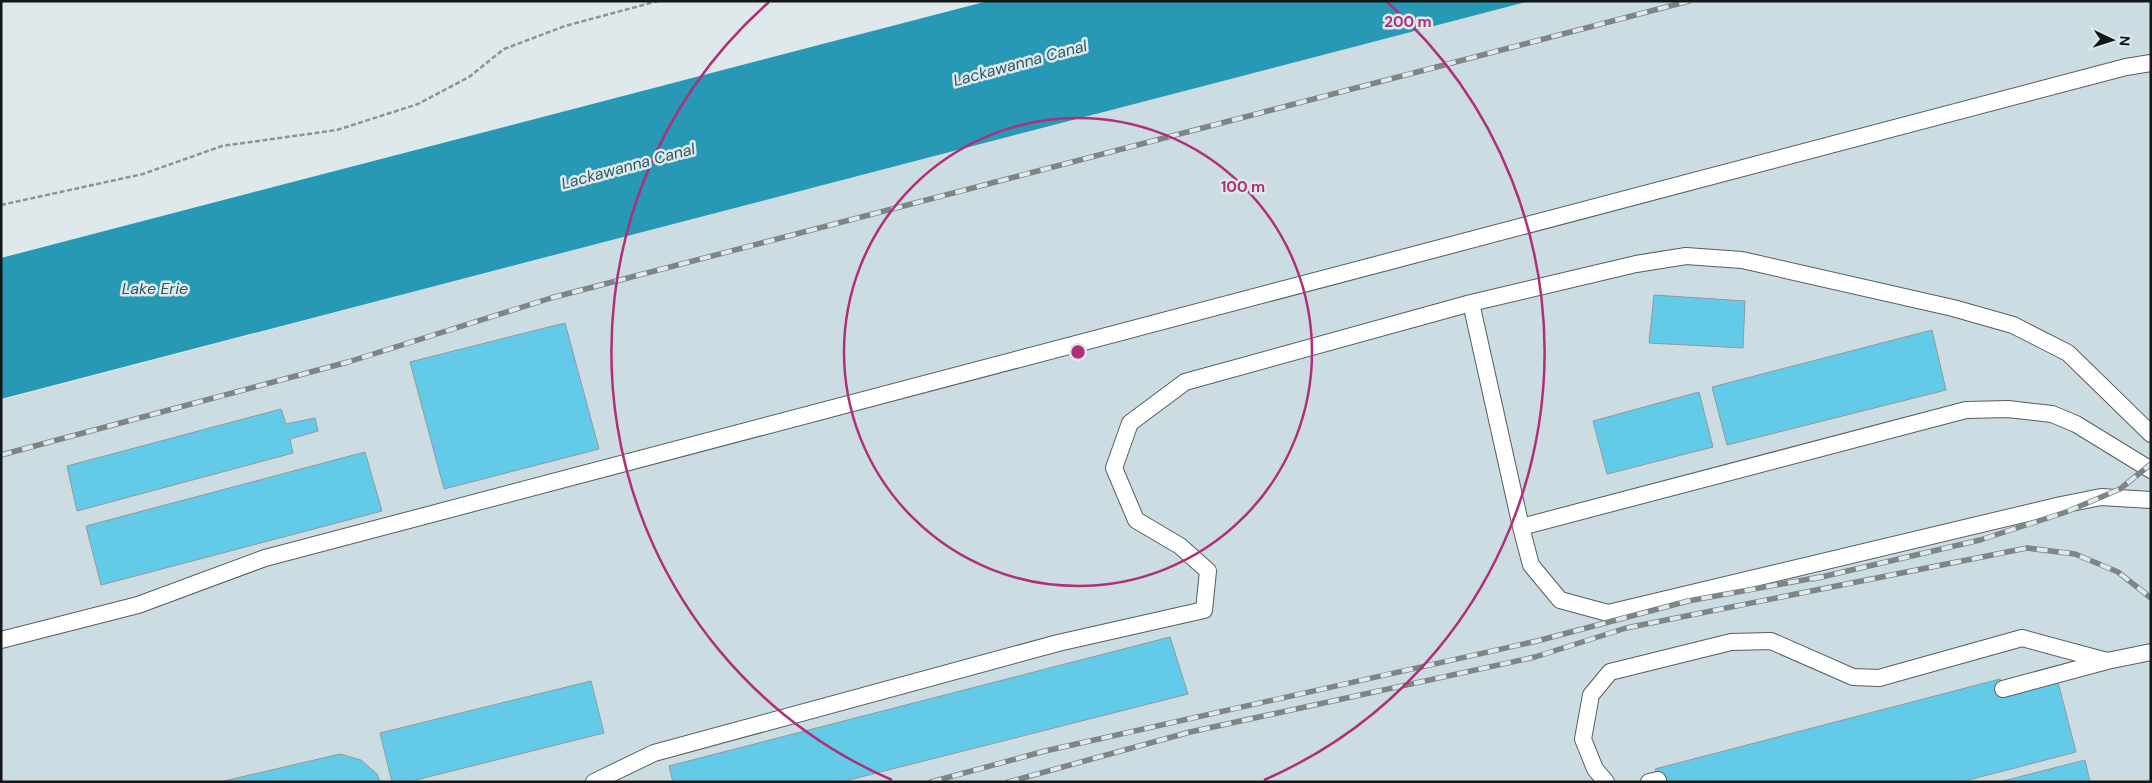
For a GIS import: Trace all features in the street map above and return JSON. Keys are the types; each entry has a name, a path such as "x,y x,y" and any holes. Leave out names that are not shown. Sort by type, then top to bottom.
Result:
{"lane":[{"path":"1,640 138,605 275,555 2117,70 2151,63"},
{"path":"594,782 654,753 1058,643 1204,610 1208,571 1180,546 1136,520 1114,468 1130,423 1185,382 1471,303 1636,264 1686,256 1742,260 1953,308 2013,325 2068,353 2151,434"},
{"path":"1471,303 1531,565 1560,600 1608,613 2061,505 2101,497 2151,500"},
{"path":"1521,527 1966,410 2008,409 2052,414 2076,424 2151,470"},
{"path":"1606,782 1595,769 1583,739 1591,695 1610,672 1731,642 1771,641 1853,677 1879,678 2022,638 2107,661"},
{"path":"2003,689 2107,661 2151,652"}],"path":[{"path":"1,205 143,174 222,146 337,130 418,104 469,77 504,49 565,26 658,1"}],"shaded area":[{"path":"1529,1 2151,1 2151,782 1,782 1,400"}],"water":[{"name":"Lake Erie","path":"988,1 1530,1 1,399 1,258"}],"building":[{"path":"1654,295 1745,301 1743,348 1649,343"},
{"path":"565,323 599,449 444,489 410,362"},
{"path":"1932,330 1946,390 1727,445 1712,387"},
{"path":"1699,392 1713,447 1607,474 1593,421"},
{"path":"281,409 286,424 315,418 318,431 290,439 293,453 77,511 67,466"},
{"path":"365,452 382,511 101,585 86,526"},
{"path":"1170,637 1188,694 841,782 673,782 669,766"},
{"path":"2000,679 2005,696 2058,682 2076,752 1961,782 1659,782 1655,769"},
{"path":"591,681 604,733 408,782 392,782 380,733"},
{"path":"340,754 361,760 377,774 380,782 220,782"},
{"path":"2085,760 2090,782 1999,782"}],"railway":[{"path":"1,455 348,362 551,298 1689,1"},
{"path":"1813,579 1980,540 2066,512 2120,489 2151,464"},
{"path":"1008,782 1190,732 1535,657 1626,628 2027,548 2075,554 2118,572 2151,598"},
{"path":"931,782 1045,751 1537,641 1688,601 1820,577"}],"water label":[{"name":"Lackawanna Canal","path":"1020,63"},
{"name":"Lackawanna Canal","path":"628,166"}]}
